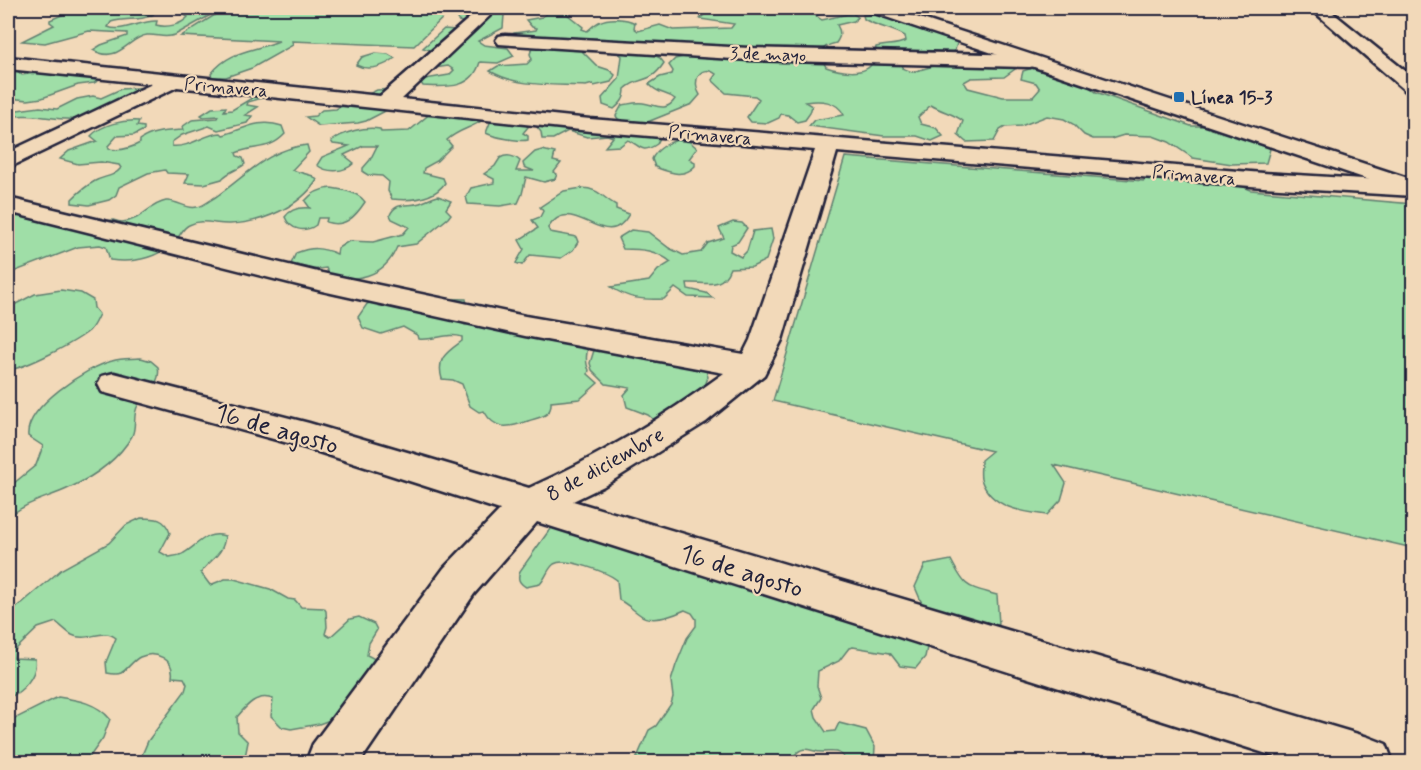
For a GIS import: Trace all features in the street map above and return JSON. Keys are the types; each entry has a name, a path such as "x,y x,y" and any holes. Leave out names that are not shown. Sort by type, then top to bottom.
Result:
{"street":[{"path":"386,102 490,8"},
{"path":"874,8 1413,188"},
{"path":"1318,8 1413,88"},
{"name":"3 de mayo","path":"505,39 749,54 1030,61"},
{"name":"Primavera","path":"8,63 590,125 1263,180 1413,188"},
{"path":"8,161 172,82"},
{"name":"8 de diciembre","path":"331,762 459,580 529,505 591,476 685,418 753,367 766,340 828,145"},
{"path":"1352,167 1413,168"},
{"path":"8,205 322,282 525,326 753,367"},
{"name":"16 de agosto","path":"114,384 309,436 1368,762"}],"green space":[{"path":"726,7 753,11 831,8 816,16 822,20 852,13 858,17 854,21 837,25 840,32 839,38 836,43 823,49 822,58 826,67 851,72 869,67 874,60 876,47 906,41 905,36 869,22 864,19 863,15 885,14 908,19 911,27 958,40 955,50 949,54 905,62 902,68 912,72 934,66 960,64 968,53 995,51 1016,57 1018,67 1004,77 971,78 964,82 968,88 1003,97 1033,97 1040,89 1036,83 1021,79 1023,71 1035,67 1076,77 1096,92 1191,126 1223,126 1267,141 1270,149 1266,163 1232,164 1193,158 1169,142 1153,136 1124,135 1111,139 1093,139 1084,135 1064,119 1047,116 1021,126 1005,127 1000,130 994,141 966,142 958,135 963,121 931,105 918,117 921,124 936,128 943,136 932,141 917,136 884,136 809,126 814,120 844,115 837,106 822,101 805,102 812,106 805,120 797,122 788,115 781,114 779,118 768,123 751,122 747,117 759,99 755,96 726,93 712,80 716,74 710,71 699,75 696,84 700,95 692,104 645,123 631,123 618,119 616,116 622,105 640,103 660,107 668,106 675,99 649,84 660,77 672,74 673,71 669,65 675,59 692,55 645,50 660,58 664,63 654,75 635,82 625,89 622,100 614,109 603,105 602,98 619,79 622,56 608,49 582,51 597,66 615,75 611,82 594,86 593,84 586,86 525,83 490,71 498,66 527,64 532,59 530,54 533,45 507,37 514,33 536,30 537,28 532,27 526,20 542,17 553,9 609,8 567,14 587,31 599,22 617,19 635,23 634,28 638,31 660,25 673,30 731,28 734,24 700,19 715,8"},
{"path":"78,8 152,8 144,12 147,15 154,14 138,19 111,22 108,27 119,28 151,21 157,21 156,25 160,26 174,25 188,17 181,13 195,8 223,8 175,35 140,37 110,54 102,54 93,50 127,36 127,33 89,31 45,43 22,41 54,25 50,20"},
{"path":"226,8 453,8 414,46 292,41 293,45 252,68 226,77 212,77 211,74 226,60 279,41 181,36"},
{"path":"463,8 511,8 504,15 503,28 478,41 484,45 508,48 514,56 498,63 480,62 471,78 457,85 423,86 419,80 449,75 454,70 448,66 434,68 437,52 423,48 444,29 456,30 467,23 458,21 460,10"},
{"path":"375,53 388,54 395,58 377,67 366,68 356,65 362,57"},
{"path":"8,63 22,75 57,70 105,77 94,83 78,85 42,98 28,100 8,98"},
{"path":"149,87 103,110 77,119 26,115 8,117 8,106 10,111 40,107 57,109 77,99 93,96 101,98 121,89"},
{"path":"394,89 395,106 366,121 319,126 306,117 315,116 322,110 336,109 377,90"},
{"path":"253,94 269,96 248,102 247,105 258,107 245,115 252,116 247,123 218,130 209,126 182,135 172,142 172,146 185,145 215,134 223,135 259,124 282,126 285,134 273,143 236,153 237,156 243,158 245,164 222,179 204,184 185,183 189,174 167,173 165,170 148,173 119,187 116,195 109,200 89,205 72,203 72,199 86,187 121,168 119,165 101,162 78,164 60,159 69,151 97,141 91,136 101,128 120,122 139,121 137,126 144,127 144,130 134,135 117,136 108,146 109,149 125,149 140,143 140,140 150,135 183,130 182,127 192,120 217,118 218,116 204,117 201,115 212,108 226,107 224,111 232,110 252,98"},
{"path":"456,104 463,104 486,118 447,140 452,146 437,161 424,168 423,173 443,178 445,183 428,196 407,200 392,199 388,191 389,182 382,176 368,175 363,172 363,168 377,146 363,146 344,155 354,163 345,169 330,171 317,165 322,157 349,146 333,144 331,141 342,135 368,128 380,129 381,132 409,131 431,113"},
{"path":"491,120 525,124 528,127 523,133 528,136 528,140 507,139 486,133"},
{"path":"541,123 661,136 657,144 647,149 628,140 620,146 605,147 613,137 607,135 587,137 568,131 553,139 542,139 541,132 536,126"},
{"path":"677,140 690,142 697,148 689,159 695,162 695,166 681,173 655,167 652,159 656,153"},
{"path":"307,145 309,152 292,170 313,176 317,180 301,198 279,212 242,223 194,223 185,228 167,248 144,258 128,261 110,260 106,247 100,245 78,247 8,274 8,220 34,211 54,208 65,210 90,223 113,220 122,222 134,219 166,201 193,208 217,196 269,157 293,147"},
{"path":"542,150 555,153 553,161 561,163 554,172 557,174 555,179 544,182 526,177 518,203 500,206 468,204 466,197 471,188 494,183 494,179 484,174 495,166 500,158 508,156 518,159 520,161 516,171 534,171 524,167 523,163 535,152"},
{"path":"845,157 1144,181 1146,176 1239,185 1251,190 1413,204 1413,548 1054,465 1066,483 1061,500 1047,515 1018,510 1000,502 985,489 981,479 981,460 992,451 773,401"},
{"path":"331,188 354,194 365,202 353,217 339,224 326,222 327,218 318,218 316,225 307,229 298,229 290,225 285,217 287,214 299,208 310,208 305,201 310,195"},
{"path":"582,188 596,192 616,205 616,209 629,214 620,225 610,229 568,215 557,218 548,228 550,232 576,237 578,242 573,250 561,258 530,255 522,265 516,263 524,249 519,240 538,228 532,220 540,217 543,211 540,207 564,191"},
{"path":"438,196 451,201 446,209 451,214 448,218 416,244 397,247 391,258 376,272 358,278 325,277 328,272 326,268 311,270 291,264 296,253 302,251 317,249 337,254 338,248 349,241 373,242 403,234 409,227 392,219 390,215 393,211 399,206 420,203"},
{"path":"733,222 742,223 747,228 738,242 731,245 730,251 741,257 747,251 753,231 771,229 773,239 766,260 752,267 730,268 727,275 718,282 687,283 688,289 706,293 713,298 688,297 675,288 664,299 642,299 624,294 611,287 649,281 658,270 671,262 648,251 623,249 618,238 631,230 648,232 669,248 683,255 701,252 708,243 724,238 719,228"},
{"path":"61,290 81,293 93,300 94,308 99,314 92,327 62,348 26,365 8,370 8,308 35,294"},
{"path":"386,297 466,299 467,305 453,318 465,325 487,322 590,342 586,356 588,374 598,383 580,399 551,402 547,414 540,417 515,425 498,425 484,411 479,412 470,406 462,384 442,379 440,366 444,356 462,341 462,337 452,335 418,339 417,335 403,327 381,334 363,328 358,317 367,304"},
{"path":"624,333 650,336 694,365 693,369 706,370 708,377 705,386 701,388 701,394 656,422 648,415 627,407 624,395 630,388 606,384 592,370 590,363 595,347"},
{"path":"141,358 151,361 158,367 158,378 138,405 132,436 120,453 87,479 29,504 8,518 8,488 36,465 43,446 28,436 36,413 60,390 88,371 116,360"},
{"path":"141,518 155,519 163,522 168,528 170,533 160,552 169,557 182,554 207,537 225,536 222,549 201,573 210,585 225,579 234,579 270,589 288,599 295,600 301,607 324,608 327,627 325,634 330,637 350,619 359,617 374,624 377,630 369,643 367,655 373,658 379,672 346,714 319,724 291,729 282,727 271,716 273,699 257,699 237,717 238,732 248,742 244,762 139,762 148,741 185,691 187,684 184,678 172,677 167,661 152,655 140,657 121,673 107,673 106,662 116,638 106,634 78,637 70,634 56,622 38,628 15,650 14,658 35,659 35,665 28,683 8,698 8,615 62,569 109,543 126,525"},
{"path":"553,525 586,536 596,542 928,643 925,657 916,668 900,666 890,653 853,647 849,648 839,661 818,671 817,686 821,698 814,709 816,717 826,732 835,731 839,723 866,730 875,747 874,762 846,762 837,752 805,749 795,755 796,762 635,762 649,730 656,726 671,704 673,697 671,681 687,638 696,626 696,619 692,613 685,610 662,618 644,617 619,600 617,580 596,570 568,562 554,564 540,584 526,587 520,582 520,571"},
{"path":"951,560 968,585 997,595 999,624 981,643 926,613 915,587 925,565"},
{"path":"58,697 93,706 110,719 103,738 86,762 8,762 8,727 16,718"}],"place":[{"name":"Línea 15-3","path":"1179,97"}]}
